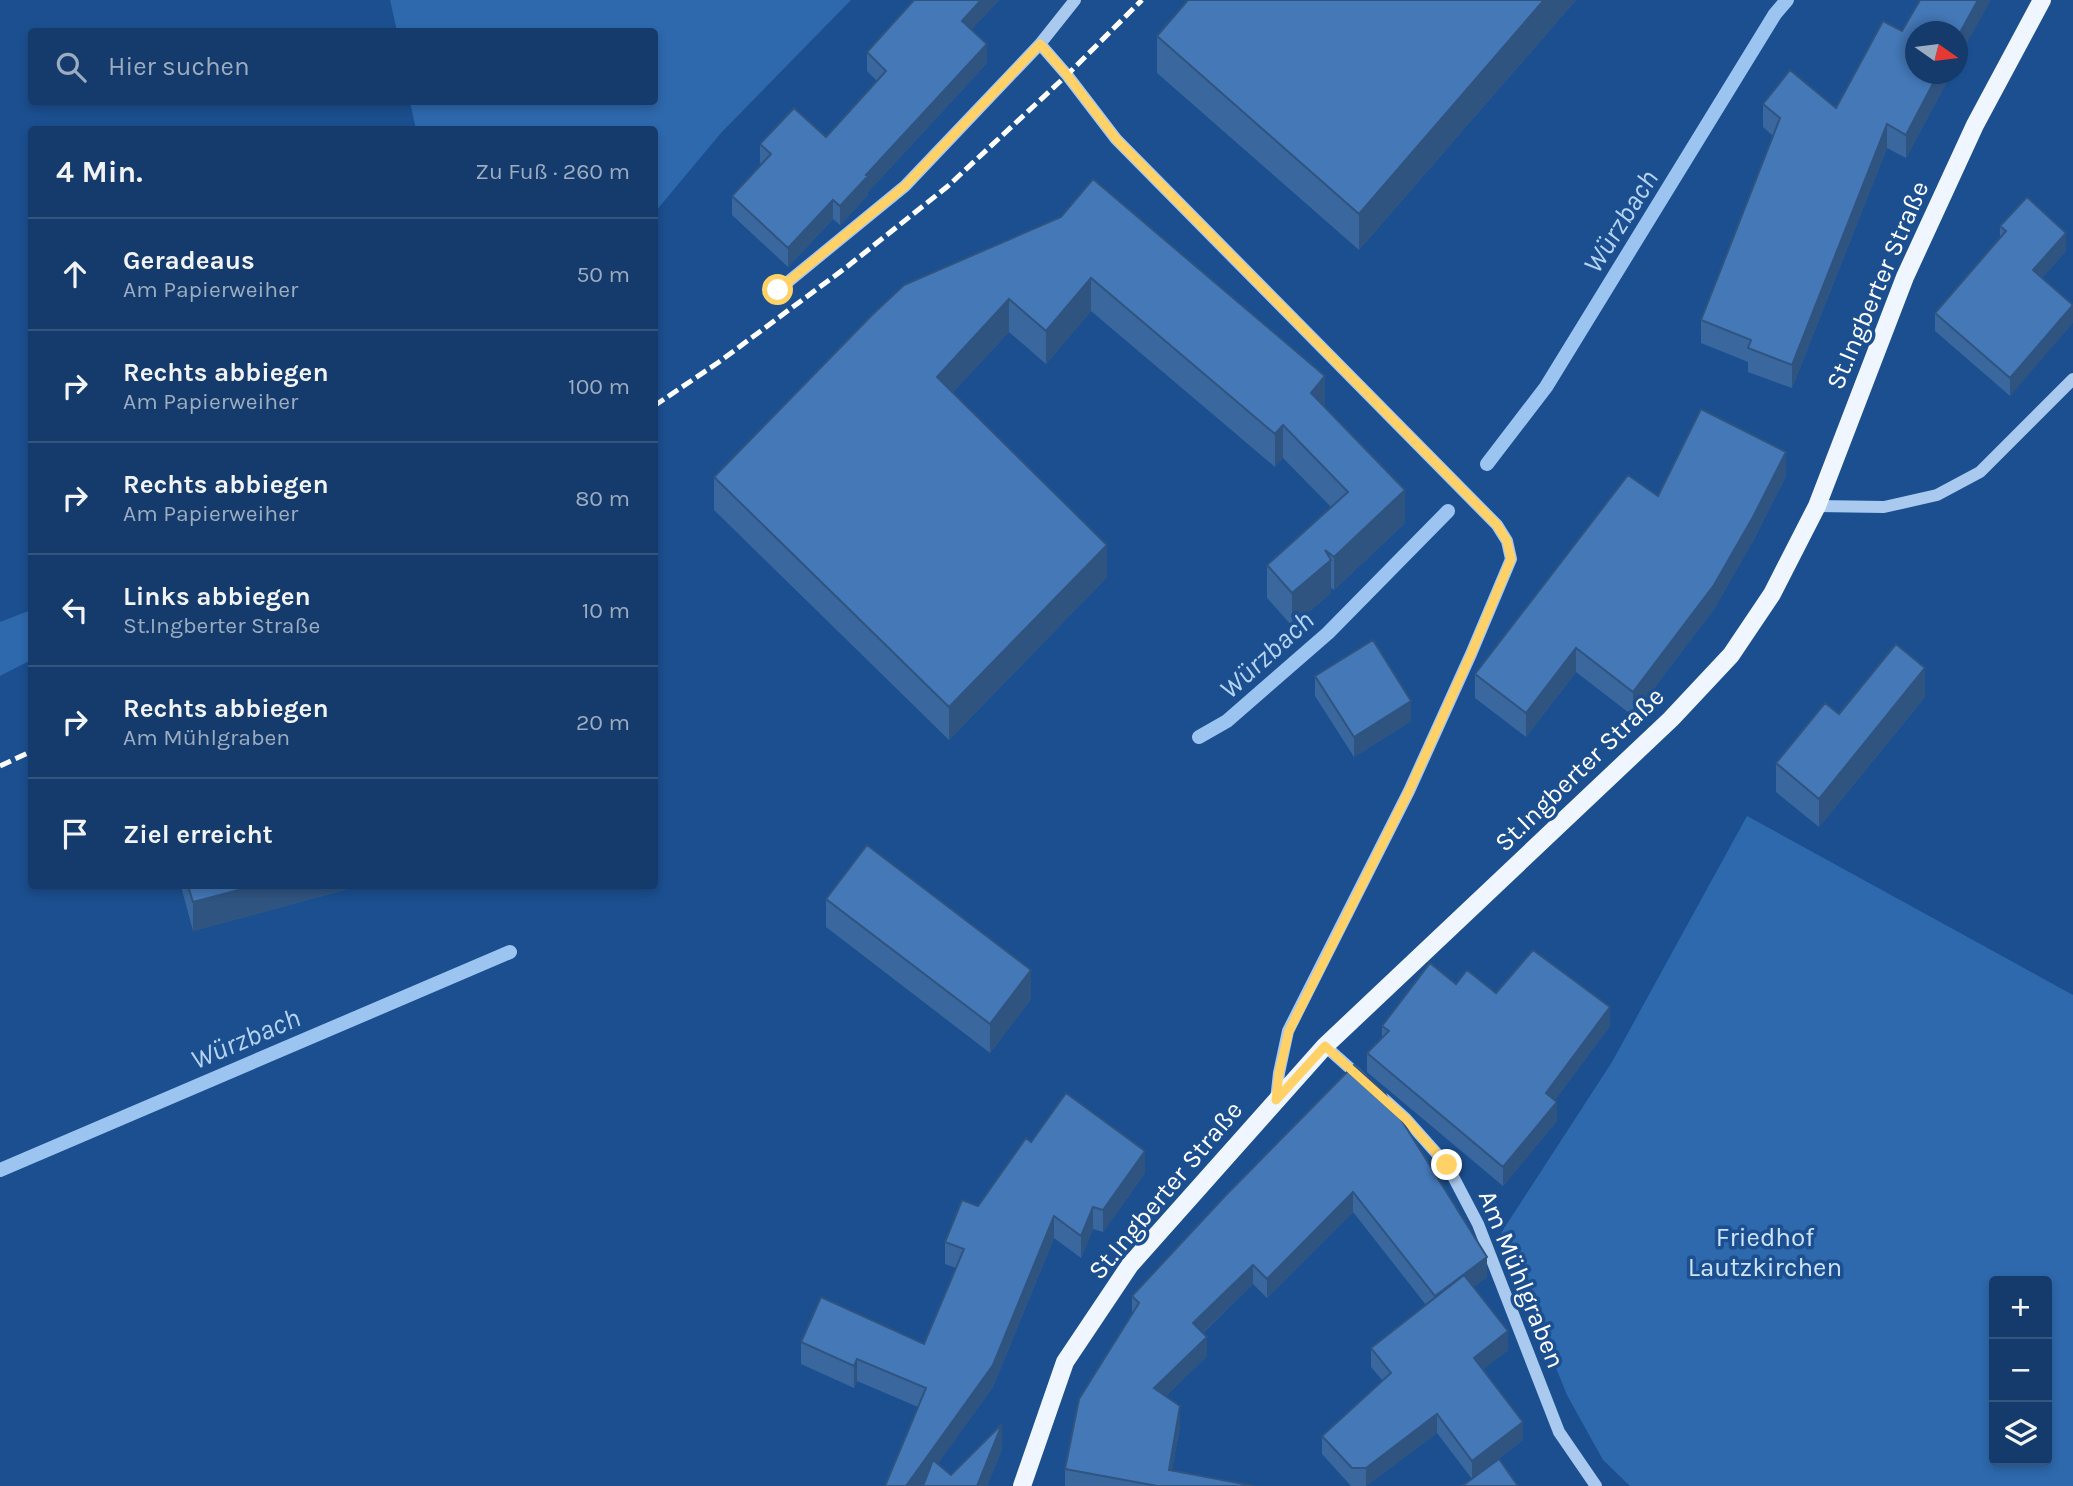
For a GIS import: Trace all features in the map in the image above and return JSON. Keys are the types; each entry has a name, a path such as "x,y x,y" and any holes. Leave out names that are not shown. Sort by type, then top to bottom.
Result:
{"main road":[{"name":"St.Ingberter Straße","path":"1022,1486 1065,1362 1130,1265 1325,1046 1671,719 1731,655 1772,594 1817,506 1905,277 1975,125 2042,0"}],"street":[{"path":"778,290 905,186 1040,44 1074,0"},
{"path":"1040,44 1116,139 1497,525 1507,541 1511,559 1471,654 1409,791 1289,1031 1276,1100"},
{"path":"1817,506 1884,507 1937,495 1980,472 2064,391 2073,379"},
{"name":"Am Mühlgraben","path":"1325,1046 1406,1119 1447,1165 1478,1224 1559,1432 1597,1486"}],"green space":[{"path":"390,0 851,0 721,133 658,208 658,126 415,126 411,105 658,105 658,28 396,28"},
{"path":"28,611 28,662 0,676 0,622"},
{"name":"Friedhof Lautzkirchen","path":"1747,816 2073,995 2073,1486 1630,1486 1603,1460 1567,1395 1501,1233 1612,1062"}],"building":[{"path":"914,0 981,0 962,21 987,44 840,206 833,200 788,248 732,196 771,154 760,144 794,108 826,137 886,71 867,52"},
{"path":"1188,0 1544,0 1359,214 1157,36"},
{"path":"1920,0 1978,0 1966,21 1908,21"},
{"path":"1883,21 1902,31 1905,26 1905,84 1933,84 1906,135 1887,124 1792,365 1748,348 1751,340 1701,320 1780,118 1763,104 1790,70 1836,108"},
{"path":"1093,179 1325,376 1311,393 1405,490 1334,557 1325,550 1331,560 1292,593 1267,565 1348,492 1283,425 1275,434 1091,278 1046,331 1009,299 937,377 1107,545 949,707 714,477 904,285 1061,217"},
{"path":"2027,197 2066,233 2033,270 2073,305 2010,378 1935,313 2006,231 2000,226"},
{"path":"1701,409 1786,452 1714,585 1633,692 1576,648 1526,713 1475,674 1628,475 1658,496"},
{"path":"1373,640 1411,701 1354,737 1315,676"},
{"path":"1896,644 1925,668 1819,799 1776,763 1825,703 1839,714"},
{"path":"867,845 1031,970 990,1024 826,899"},
{"path":"189,889 243,889 193,902"},
{"path":"1533,950 1610,1007 1546,1093 1557,1102 1503,1167 1367,1053 1389,1031 1382,1026 1430,963 1456,984 1467,970 1496,993"},
{"path":"1354,1065 1384,1092 1487,1257 1435,1296 1353,1192 1267,1279 1253,1265 1193,1323 1207,1337 1154,1388 1180,1406 1169,1470 1254,1486 1157,1486 1065,1469 1079,1399 1139,1303 1132,1296 1225,1196"},
{"path":"1066,1093 1145,1151 1103,1210 1093,1207 1081,1236 1054,1216 993,1365 906,1486 885,1486 926,1388 857,1359 854,1366 801,1342 821,1297 924,1344 964,1249 945,1242 962,1200 978,1206 1026,1138 1031,1142"},
{"path":"1464,1275 1508,1331 1474,1358 1523,1422 1472,1461 1437,1414 1366,1468 1352,1468 1322,1436 1391,1373 1371,1348"},
{"path":"1002,1424 977,1486 923,1486 933,1460 951,1475"},
{"path":"1499,1459 1518,1486 1462,1486"}],"waterway":[{"name":"Würzbach","path":"1487,464 1546,387 1775,14 1787,0"},
{"name":"Würzbach","path":"1199,737 1227,721 1328,633 1448,511"},
{"name":"Würzbach","path":"0,1170 510,952"}],"railway":[{"path":"658,403 719,362 848,266 948,186 1067,75 1142,0"},
{"path":"0,766 28,753"}],"route":[{"path":"778,290 905,186 1040,44 1116,139 1497,525 1507,541 1511,559 1409,791 1289,1031 1276,1100 1325,1046 1406,1119 1447,1165"}]}
